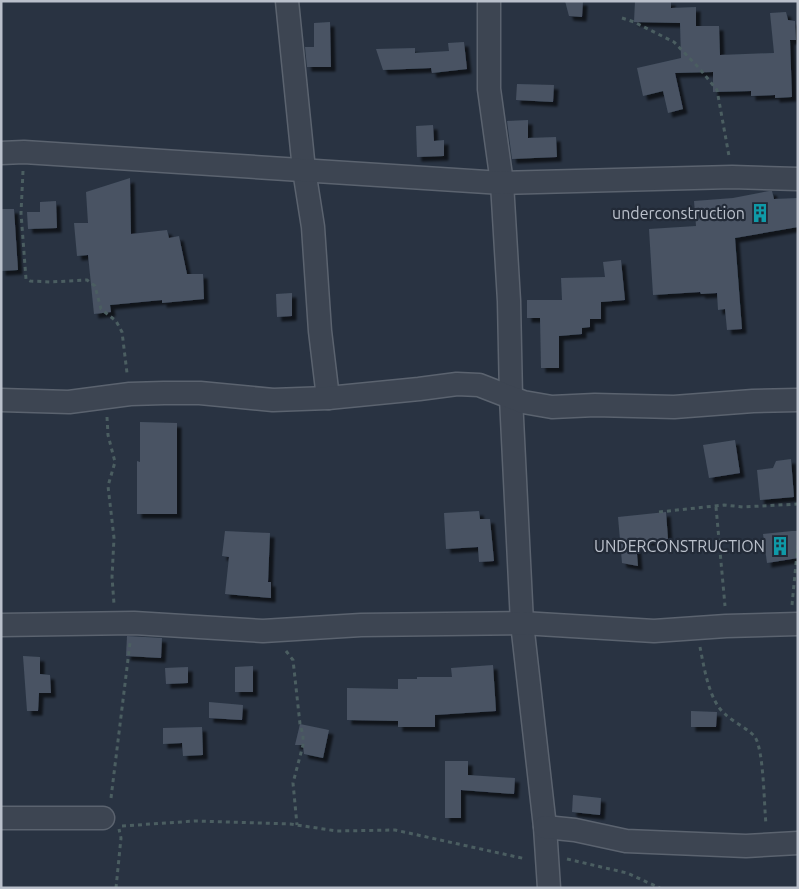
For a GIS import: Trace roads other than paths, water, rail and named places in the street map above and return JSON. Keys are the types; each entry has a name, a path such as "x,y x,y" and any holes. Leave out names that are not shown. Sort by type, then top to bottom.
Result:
{"street":[{"path":"287,1 304,170 314,227 320,331 328,398"},
{"path":"490,1 489,89 502,183 509,301 511,398 522,622 545,827 548,888"},
{"path":"1,153 24,152 502,183 732,177 798,179"},
{"path":"1,400 69,402 130,394 200,393 273,400 328,398 457,384 479,385 523,402 552,407 595,405 674,407 753,401 798,400"},
{"path":"1,625 134,623 270,630 361,625 522,622 654,631 792,624"},
{"path":"1,818 107,811"},
{"path":"545,827 575,830 626,841 746,846 798,843"}],"place":[{"name":"underconstruction","path":"760,213"},
{"name":"UNDERCONSTRUCTION","path":"780,546"}]}
